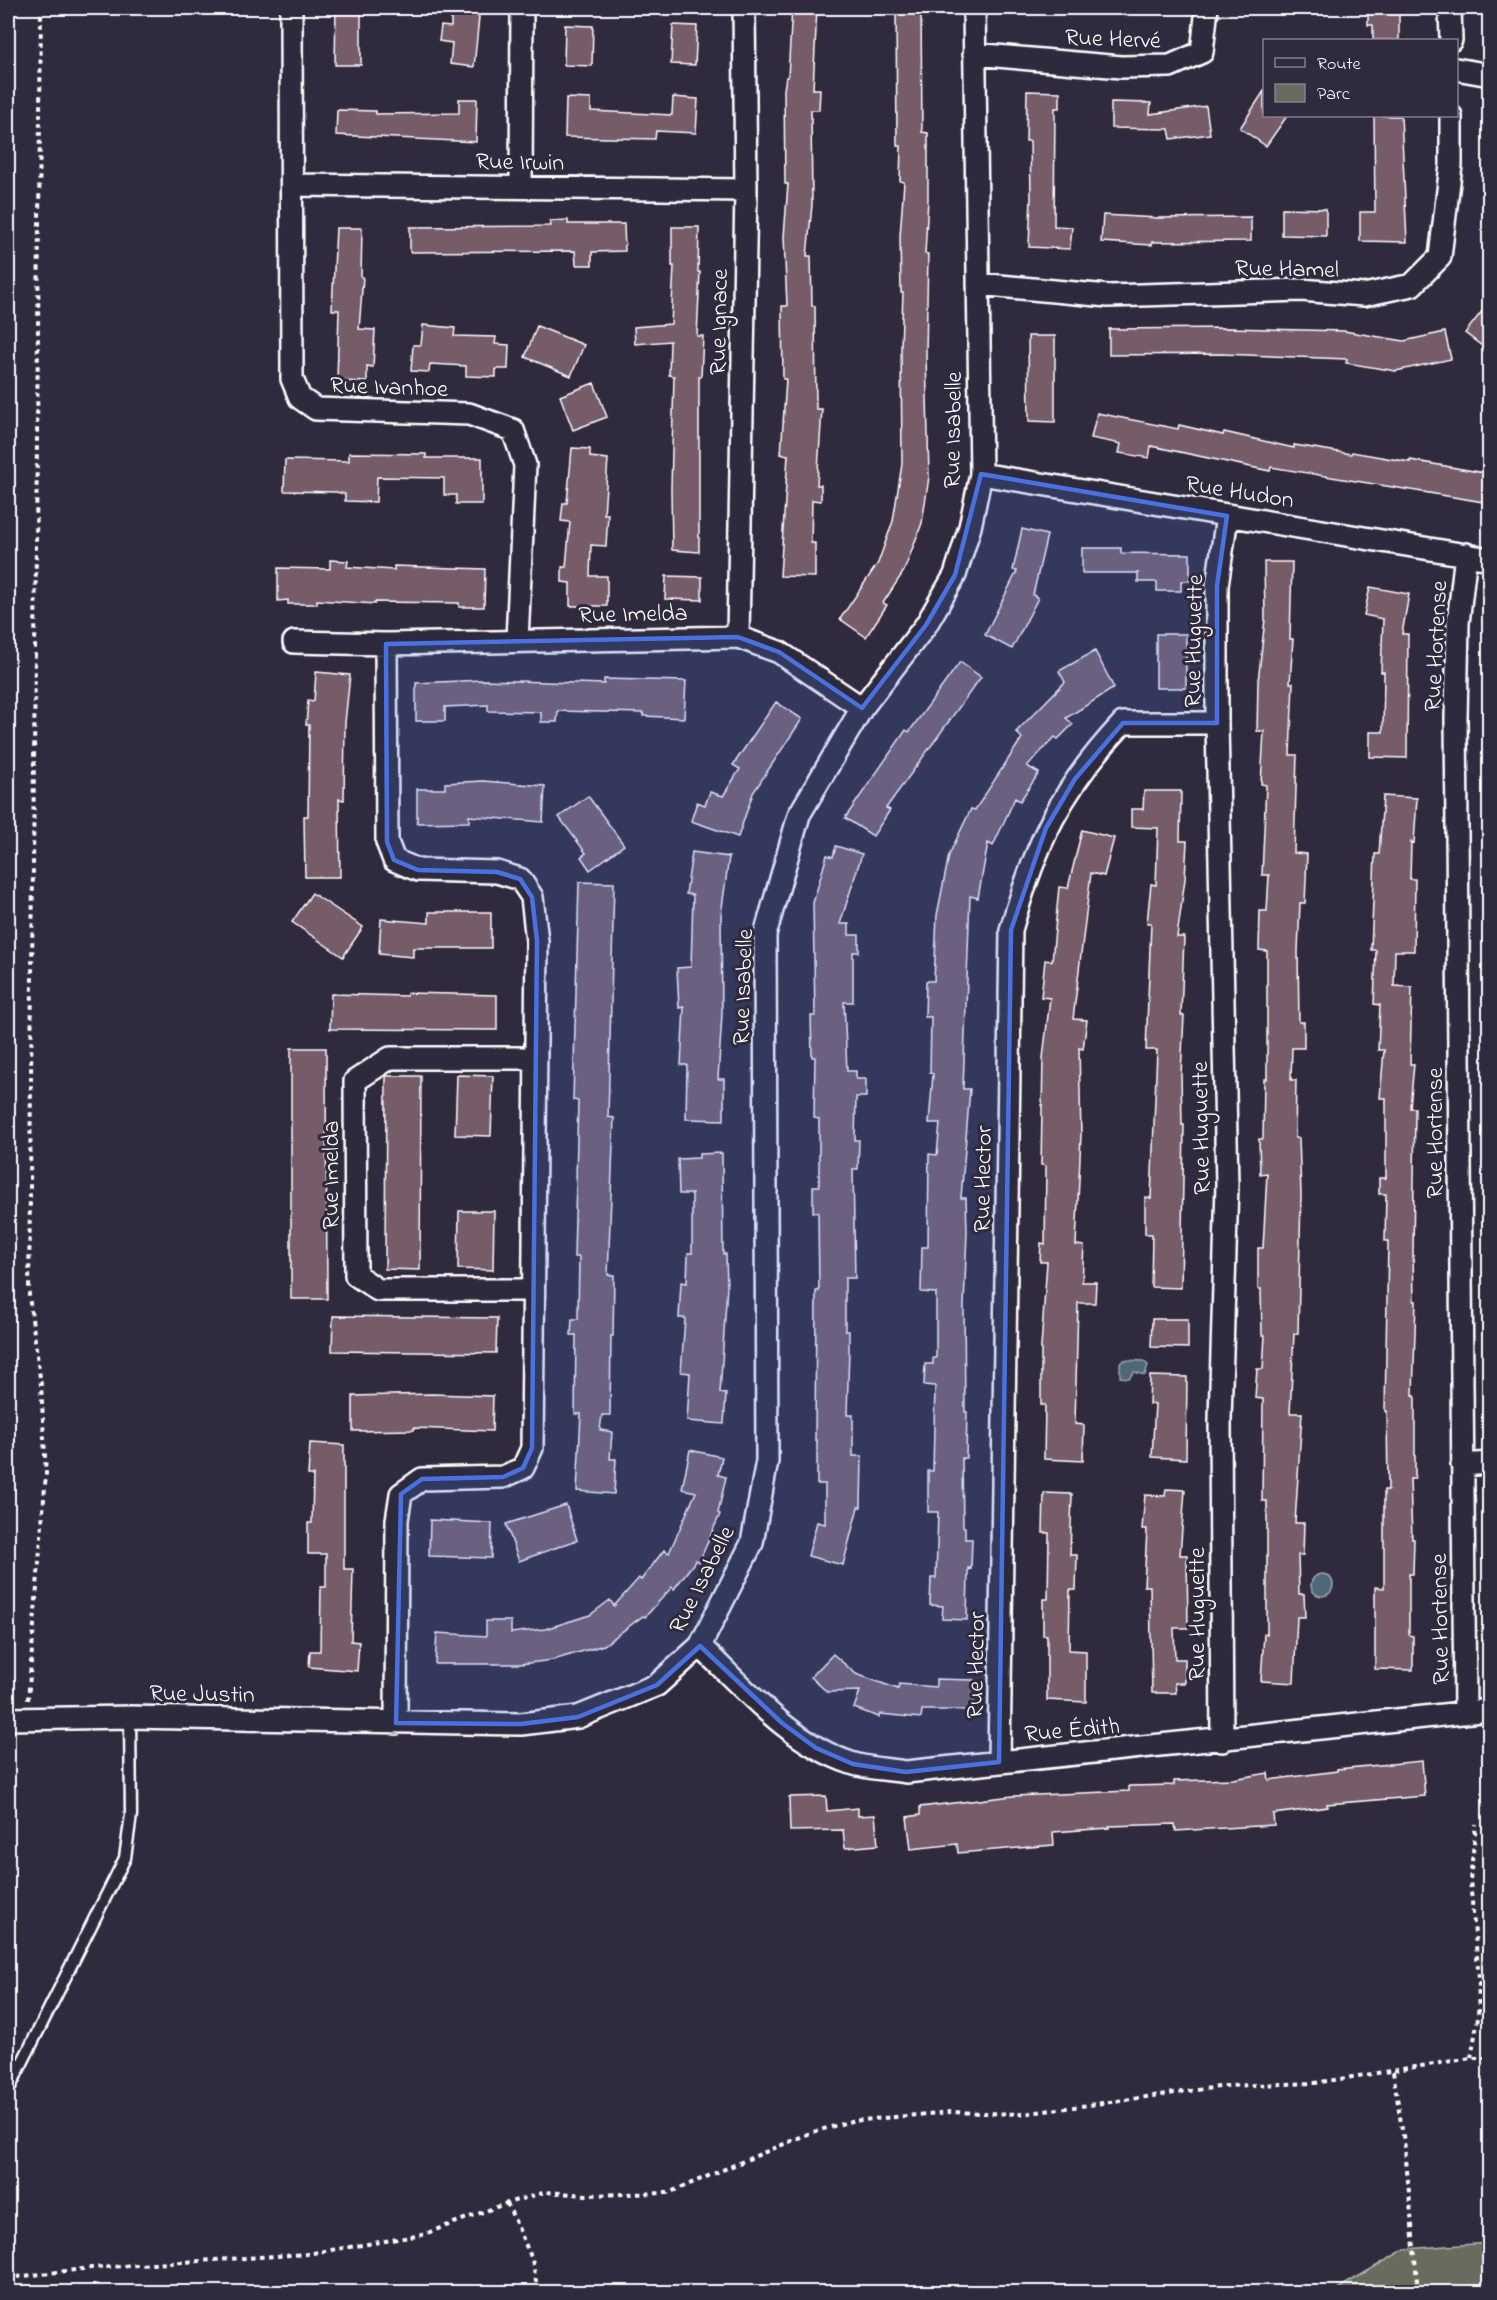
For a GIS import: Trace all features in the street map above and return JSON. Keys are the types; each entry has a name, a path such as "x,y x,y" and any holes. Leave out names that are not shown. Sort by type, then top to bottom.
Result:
{"street":[{"name":"Rue Ivanhoe","path":"291,8 293,185 290,358 292,379 300,398 316,409 470,414 513,430 525,465 517,641"},
{"path":"521,186 522,8"},
{"name":"Rue Ignace","path":"738,637 746,190 744,8"},
{"name":"Rue Isabelle","path":"396,1723 521,1724 578,1717 657,1685 700,1646 752,1543 767,1461 765,935 799,815 862,708 926,625 955,574 970,527 981,474 974,8"},
{"name":"Rue Hervé","path":"974,54 1121,67 1170,66 1202,52 1207,8"},
{"path":"1450,8 1450,39"},
{"path":"1458,69 1490,75"},
{"name":"Rue Hamel","path":"978,284 1108,296 1301,290 1364,295 1412,285 1440,257 1451,165 1451,117"},
{"name":"Rue Irwin","path":"293,185 746,190"},
{"name":"Rue Hudon","path":"981,474 1490,559"},
{"name":"Rue Huguette","path":"1222,1741 1220,1420 1227,1184 1217,723 1217,586 1227,516"},
{"name":"Rue Hortense","path":"1465,1713 1456,718 1458,623 1466,554"},
{"name":"Rue Imelda","path":"294,642 386,644 738,637 779,652 862,708"},
{"path":"386,644 387,842 394,860 418,870 497,872 520,879 532,897 537,942 534,1058 532,1448 524,1468 503,1477 422,1479 401,1494 398,1520 396,1723"},
{"name":"Rue Hector","path":"999,1762 1011,930 1026,880 1046,828 1075,779 1123,723 1217,723"},
{"name":"Rue Imelda","path":"532,1290 378,1290 356,1275 355,1081 390,1058 534,1058"},
{"path":"1462,1465 1490,1463"},
{"name":"Rue Édith","path":"700,1646 782,1723 816,1748 853,1764 906,1772 1222,1741 1490,1710"},
{"name":"Rue Justin","path":"17,1719 130,1717 396,1723"}],"lane":[{"path":"8,2091 125,1858 131,1815 130,1717"}],"path":[{"path":"17,1719 46,1474 40,1384 29,1296 41,8"},
{"path":"1471,2058 1478,2018 1479,1978 1470,1880 1476,1824"},
{"path":"8,2278 91,2268 307,2254 422,2235 507,2203 546,2192 586,2195 668,2193 810,2133 851,2121 950,2112 1023,2114 1226,2086 1315,2083 1471,2058 1490,2058"},
{"path":"1393,2072 1405,2148 1418,2292"},
{"path":"507,2203 531,2259 538,2292"}],"highlighted area":[{"path":"981,474 1227,516 1217,586 1217,723 1123,723 1075,779 1046,828 1011,930 999,1762 906,1772 853,1764 816,1748 782,1723 700,1646 657,1685 578,1717 521,1724 396,1723 401,1494 422,1479 503,1477 523,1468 532,1448 537,941 532,897 520,879 497,872 418,870 394,860 387,842 386,644 738,637 779,652 862,708 926,625 955,575"}],"green space":[{"path":"1489,2243 1489,2292 1332,2292 1405,2249"}],"water":[{"path":"1124,1360 1143,1361 1148,1365 1145,1375 1134,1372 1129,1378 1120,1377 1120,1363"},
{"path":"1322,1574 1330,1577 1333,1585 1330,1593 1322,1596 1314,1593 1311,1585 1314,1577"}],"building":[{"path":"336,8 361,8 361,65 335,65"},
{"path":"451,8 476,8 476,16 479,17 474,67 450,64 452,43 439,41 441,26 451,27"},
{"path":"792,8 817,8 813,89 820,89 819,110 811,110 812,205 807,256 811,256 812,306 815,306 816,409 822,409 817,485 821,485 821,501 812,500 811,543 815,543 815,577 780,576 788,455 781,454 786,379 783,379 782,306 787,306 784,237 788,184 785,184 784,90 786,77 788,77"},
{"path":"896,8 921,8 922,132 928,133 925,254 928,254 926,354 929,477 922,523 904,571 883,603 887,605 866,637 840,619 878,563 893,521 902,464 903,293 901,293 900,236 904,182 900,181 901,146 897,146"},
{"path":"1368,8 1399,8 1399,39 1373,39 1373,25 1368,25"},
{"path":"565,25 593,26 592,66 564,65"},
{"path":"673,25 697,26 695,65 671,64"},
{"path":"1027,91 1060,92 1060,108 1055,108 1054,226 1072,227 1070,249 1029,247 1031,197 1030,141 1026,141"},
{"path":"1263,93 1263,117 1286,117 1266,146 1240,128"},
{"path":"673,97 698,99 696,133 656,131 655,139 565,137 566,98 591,99 591,111 672,115"},
{"path":"459,99 477,99 476,142 336,135 337,110 376,111 376,114 459,113"},
{"path":"1111,102 1151,103 1150,114 1206,106 1210,134 1171,139 1169,129 1111,128"},
{"path":"1374,117 1401,117 1407,242 1360,241 1360,212 1375,212"},
{"path":"1282,208 1326,209 1326,236 1282,235"},
{"path":"1103,215 1158,218 1251,217 1251,241 1152,242 1152,245 1101,242"},
{"path":"568,220 568,224 624,224 625,251 592,252 592,265 576,265 575,251 410,252 410,227 551,226 550,221"},
{"path":"672,227 699,227 698,272 700,272 697,336 703,336 701,377 699,377 699,552 672,550 674,376 669,375 670,341 635,344 634,327 671,324 674,266 672,266"},
{"path":"336,228 362,228 361,277 363,277 359,329 375,330 373,367 367,366 367,382 337,381 339,310 332,310"},
{"path":"1490,301 1490,352 1465,333"},
{"path":"423,325 455,328 454,336 496,337 495,344 509,345 508,369 496,369 496,377 466,376 466,366 430,364 429,372 411,371 413,345 421,345"},
{"path":"537,326 584,345 571,376 525,357"},
{"path":"1228,328 1344,331 1404,341 1445,332 1451,359 1396,371 1346,363 1347,359 1221,354 1109,355 1109,329"},
{"path":"1028,336 1055,336 1055,422 1029,421"},
{"path":"594,383 607,417 573,430 560,396"},
{"path":"1097,413 1178,429 1179,425 1223,435 1224,432 1294,448 1294,445 1351,454 1352,452 1490,474 1490,503 1271,467 1270,471 1151,446 1149,458 1119,453 1121,444 1091,438"},
{"path":"572,448 590,449 590,457 608,459 604,514 608,514 606,546 591,545 590,576 607,576 607,606 570,606 570,583 562,582 562,567 566,567 570,522 561,521 563,503 567,503"},
{"path":"349,453 426,454 426,458 482,458 482,504 456,504 456,495 444,495 444,478 377,477 376,502 345,501 345,494 336,492 284,491 285,460 349,461"},
{"path":"1022,529 1047,535 1033,595 1038,598 1012,649 985,635 1017,571 1013,570"},
{"path":"1082,548 1121,548 1121,553 1190,554 1190,581 1181,581 1181,591 1157,591 1157,582 1138,582 1138,573 1082,573"},
{"path":"330,560 348,561 347,567 394,570 394,566 485,569 484,607 459,607 459,603 375,602 375,604 317,600 317,604 288,604 288,600 278,601 278,568 330,569"},
{"path":"1264,562 1292,562 1290,639 1293,639 1290,683 1293,683 1290,755 1297,755 1294,853 1307,854 1305,903 1300,903 1298,951 1299,1022 1304,1022 1304,1048 1292,1048 1291,1080 1296,1080 1295,1138 1299,1138 1301,1194 1298,1334 1294,1334 1290,1413 1302,1413 1295,1523 1304,1523 1303,1555 1298,1555 1299,1594 1304,1594 1305,1617 1297,1617 1294,1683 1261,1681 1264,1634 1267,1634 1267,1501 1262,1501 1263,1399 1255,1398 1257,1369 1263,1369 1265,1335 1262,1335 1261,1289 1258,1289 1258,1248 1263,1248 1267,1173 1260,1174 1259,1139 1263,1139 1264,1079 1267,1079 1267,951 1259,950 1260,911 1267,911 1269,875 1262,875 1266,785 1261,784 1264,731 1257,731 1258,682 1265,619"},
{"path":"666,576 702,577 702,600 665,599"},
{"path":"1370,587 1409,594 1402,634 1408,634 1407,758 1370,757 1370,732 1383,732 1384,672 1381,672 1383,619 1364,615"},
{"path":"1156,634 1186,634 1186,688 1156,688"},
{"path":"1095,651 1114,688 1066,718 1073,724 1058,739 1055,737 1027,766 1039,773 1020,801 1015,798 993,846 988,843 978,898 970,896 963,1089 970,1089 961,1198 966,1198 967,1232 964,1306 965,1412 967,1412 966,1458 962,1458 963,1527 965,1527 965,1539 972,1539 971,1569 968,1568 967,1620 942,1619 943,1606 930,1605 931,1578 936,1578 938,1512 928,1512 928,1471 933,1471 935,1386 924,1385 925,1364 933,1364 933,1358 936,1358 936,1293 921,1292 922,1247 928,1247 929,1154 937,1155 940,1123 929,1123 933,1074 930,1073 931,1017 925,1017 926,981 934,981 937,915 949,855 971,809 975,810 1022,738 1016,732 1065,682 1059,671"},
{"path":"960,662 981,677 886,808 890,810 873,836 845,818 906,730 909,732"},
{"path":"316,672 350,675 345,723 344,800 339,799 340,877 305,877 304,816 308,816 309,725 306,725 308,700 314,701"},
{"path":"604,679 686,681 684,718 644,716 644,713 558,711 557,722 541,722 541,712 488,711 488,705 445,707 445,721 416,721 416,683 483,680 604,684"},
{"path":"776,702 802,719 753,793 738,837 691,821 697,802 705,805 710,792 723,796 740,769 733,765"},
{"path":"483,781 545,786 543,822 469,816 469,822 417,823 417,789 445,789 445,783"},
{"path":"1144,791 1181,791 1180,841 1187,841 1185,879 1177,937 1184,937 1181,1015 1184,1016 1181,1074 1182,1125 1184,1125 1181,1288 1151,1287 1152,1234 1145,1234 1145,1197 1151,1198 1157,1050 1146,1050 1151,923 1147,923 1151,884 1156,885 1158,828 1131,827 1131,809 1143,809"},
{"path":"588,796 624,845 590,870 581,857 586,853 559,817"},
{"path":"1383,796 1417,798 1414,843 1411,842 1410,879 1415,879 1414,951 1395,951 1394,986 1412,987 1410,1064 1414,1064 1410,1108 1415,1108 1413,1253 1414,1301 1416,1301 1413,1395 1415,1395 1415,1479 1410,1479 1412,1539 1414,1539 1413,1574 1409,1574 1409,1635 1413,1636 1413,1670 1375,1669 1375,1587 1384,1588 1384,1490 1388,1490 1387,1411 1385,1411 1388,1241 1385,1241 1386,1194 1379,1194 1379,1178 1386,1178 1386,1098 1380,1098 1384,1050 1378,1050 1380,1005 1374,1004 1376,950 1371,950 1375,854 1379,854"},
{"path":"1082,830 1114,838 1104,876 1091,873 1073,1019 1087,1020 1083,1049 1079,1048 1081,1135 1076,1245 1084,1246 1082,1282 1096,1282 1095,1303 1078,1303 1075,1424 1084,1425 1083,1461 1044,1459 1045,1405 1041,1405 1041,1347 1047,1262 1040,1262 1041,1243 1045,1244 1046,1166 1041,1165 1043,1058 1050,998 1041,997 1045,960 1052,961 1059,887 1068,888"},
{"path":"836,846 862,854 840,924 849,924 849,935 859,935 859,952 853,952 853,1002 844,1002 847,1071 856,1071 856,1079 866,1079 866,1097 856,1097 855,1140 859,1140 858,1169 853,1169 855,1278 845,1278 845,1331 849,1331 847,1415 853,1415 853,1456 862,1456 861,1507 858,1507 843,1565 808,1556 817,1522 825,1524 825,1484 817,1484 817,1440 815,1440 816,1291 819,1291 818,1212 813,1212 813,1186 819,1186 819,1119 814,1118 815,1057 812,1057 811,1016 815,1016 813,903 827,855 833,857"},
{"path":"692,852 729,857 721,915 722,1014 718,1079 724,1079 724,1120 686,1119 687,1065 681,1065 684,1007 679,1008 677,968 691,967 693,895 686,894"},
{"path":"579,882 614,883 608,1117 614,1118 608,1275 614,1275 613,1336 611,1336 610,1415 602,1415 600,1430 612,1432 610,1459 616,1459 614,1494 577,1491 581,1414 575,1414 576,1335 571,1335 572,1319 578,1319 579,1257 574,1257 578,1101 573,1100"},
{"path":"312,893 363,927 343,957 292,922"},
{"path":"429,912 491,912 491,948 413,948 413,957 379,954 381,919 429,923"},
{"path":"407,993 497,995 497,1030 330,1029 331,994 407,996"},
{"path":"291,1048 326,1048 327,1299 291,1299"},
{"path":"457,1075 493,1076 491,1136 455,1135"},
{"path":"386,1076 421,1076 420,1270 385,1269"},
{"path":"722,1153 723,1254 726,1254 727,1286 720,1393 726,1394 724,1424 687,1421 690,1373 681,1372 685,1318 679,1318 681,1282 687,1283 688,1253 692,1253 692,1194 679,1194 678,1159 699,1158 699,1154"},
{"path":"459,1211 494,1211 493,1270 458,1269"},
{"path":"333,1316 497,1318 496,1353 332,1351"},
{"path":"1152,1319 1188,1319 1188,1348 1151,1347"},
{"path":"1150,1376 1187,1377 1186,1459 1152,1457 1155,1404 1149,1404"},
{"path":"432,1394 493,1396 492,1431 414,1428 414,1430 353,1431 353,1396"},
{"path":"310,1443 344,1445 344,1569 353,1569 351,1641 359,1642 357,1671 309,1667 310,1651 320,1651 321,1587 326,1587 326,1554 308,1554 308,1523 312,1523 313,1475 308,1475"},
{"path":"690,1450 722,1457 718,1475 726,1477 718,1513 720,1514 699,1562 696,1560 674,1589 672,1587 645,1617 643,1616 604,1645 553,1660 520,1664 435,1664 437,1633 486,1636 486,1621 511,1621 511,1633 545,1629 590,1615 610,1600 614,1606 639,1578 641,1580 664,1550 669,1553 696,1492 682,1489"},
{"path":"1166,1489 1185,1490 1180,1555 1187,1555 1188,1628 1174,1628 1175,1659 1185,1659 1185,1683 1175,1683 1176,1693 1152,1693 1150,1586 1144,1586 1147,1529 1142,1529 1145,1495 1165,1496"},
{"path":"1044,1493 1072,1494 1070,1555 1077,1555 1076,1590 1070,1590 1069,1650 1086,1651 1086,1702 1047,1700 1047,1635 1043,1635 1043,1599 1048,1599 1049,1533 1043,1533"},
{"path":"566,1505 577,1540 519,1561 506,1524"},
{"path":"430,1520 492,1523 491,1558 429,1556"},
{"path":"833,1654 856,1674 898,1689 899,1684 936,1687 936,1679 974,1680 974,1710 922,1710 921,1718 880,1714 879,1717 854,1708 860,1691 827,1692 811,1677"},
{"path":"1422,1761 1425,1796 1327,1804 1328,1807 1273,1814 1274,1825 1176,1831 1175,1824 1109,1826 1109,1828 1053,1832 1054,1845 958,1853 957,1844 911,1849 907,1817 920,1815 920,1807 1013,1796 1129,1791 1129,1786 1174,1785 1174,1781 1233,1779 1268,1773 1269,1780 1337,1771 1337,1769"},
{"path":"826,1796 827,1811 858,1808 858,1816 875,1815 878,1845 845,1848 843,1830 790,1831 789,1797"}]}
